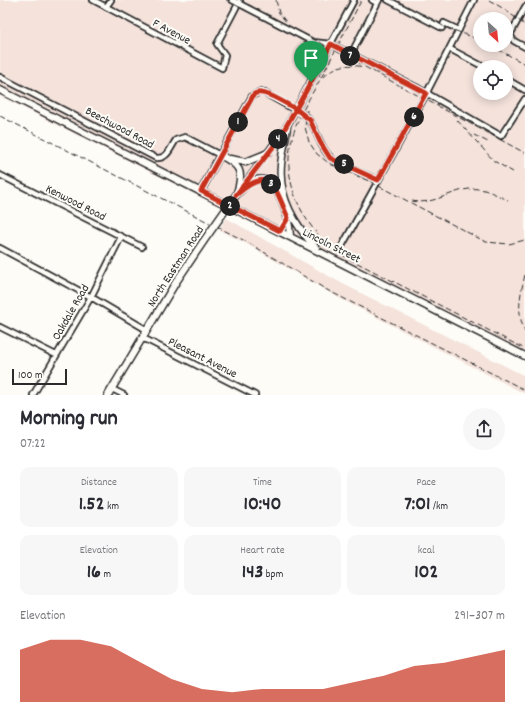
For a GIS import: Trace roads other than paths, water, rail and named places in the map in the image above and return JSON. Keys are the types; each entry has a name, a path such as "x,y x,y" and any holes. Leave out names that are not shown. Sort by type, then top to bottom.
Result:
{"main road":[{"name":"Lincoln Street","path":"0,90 525,356"},
{"path":"287,126 280,176 285,200 298,227 320,252"},
{"path":"222,157 246,162 268,153"},
{"path":"201,191 222,157"},
{"path":"222,157 237,166 240,174 240,183 236,195"},
{"path":"236,195 252,182 260,180 268,182 277,192 288,218 290,236"},
{"name":"North Eastman Road","path":"108,395 203,242 236,195"},
{"path":"280,231 288,218"}],"street":[{"name":"F Avenue","path":"93,0 222,68 225,56 217,44 239,2"},
{"path":"106,7 111,0"},
{"path":"232,0 239,2 313,42 331,44 350,56 426,93 502,136 525,99"},
{"name":"North Eastman Road","path":"236,195 287,126 354,0"},
{"path":"350,56 378,2 372,0"},
{"path":"388,0 442,28 444,23 459,30"},
{"path":"342,246 450,49 474,0"},
{"path":"525,7 510,35 514,42 525,47"},
{"path":"450,49 473,61"},
{"name":"Beechwood Road","path":"0,77 156,158 164,157 176,140 185,137 222,157"},
{"path":"513,84 525,90"},
{"path":"222,157 252,96 257,92 263,92 296,109 310,120 320,142 330,158 378,180"},
{"name":"Kenwood Road","path":"0,175 142,248"},
{"name":"Oakdale Road","path":"33,395 91,297 121,237"},
{"path":"0,248 91,297 147,330"},
{"path":"0,327 56,355"},
{"name":"Pleasant Avenue","path":"142,339 147,340 255,395"},
{"path":"112,389 124,395"}],"railway":[{"path":"226,0 311,45 319,60 319,77"},
{"path":"240,0 360,64"},
{"path":"276,0 279,13 287,23"},
{"path":"489,0 525,25"},
{"path":"361,1 305,107 294,131 289,155 289,171 292,187 298,203 305,217 315,231 338,253 525,349"},
{"path":"423,14 443,26 473,37"},
{"path":"503,52 525,64"},
{"path":"323,77 342,66 353,65 365,67 525,153"},
{"path":"307,110 305,127 309,142 317,154 330,164 371,182 486,242 509,244 525,240"},
{"path":"0,116 247,242 327,290 525,390"},
{"path":"457,120 494,161 513,172"},
{"path":"474,135 488,142"},
{"path":"412,201 430,201 462,190 470,189 486,191 508,200"},
{"path":"525,275 520,297 520,317 525,332"}]}
